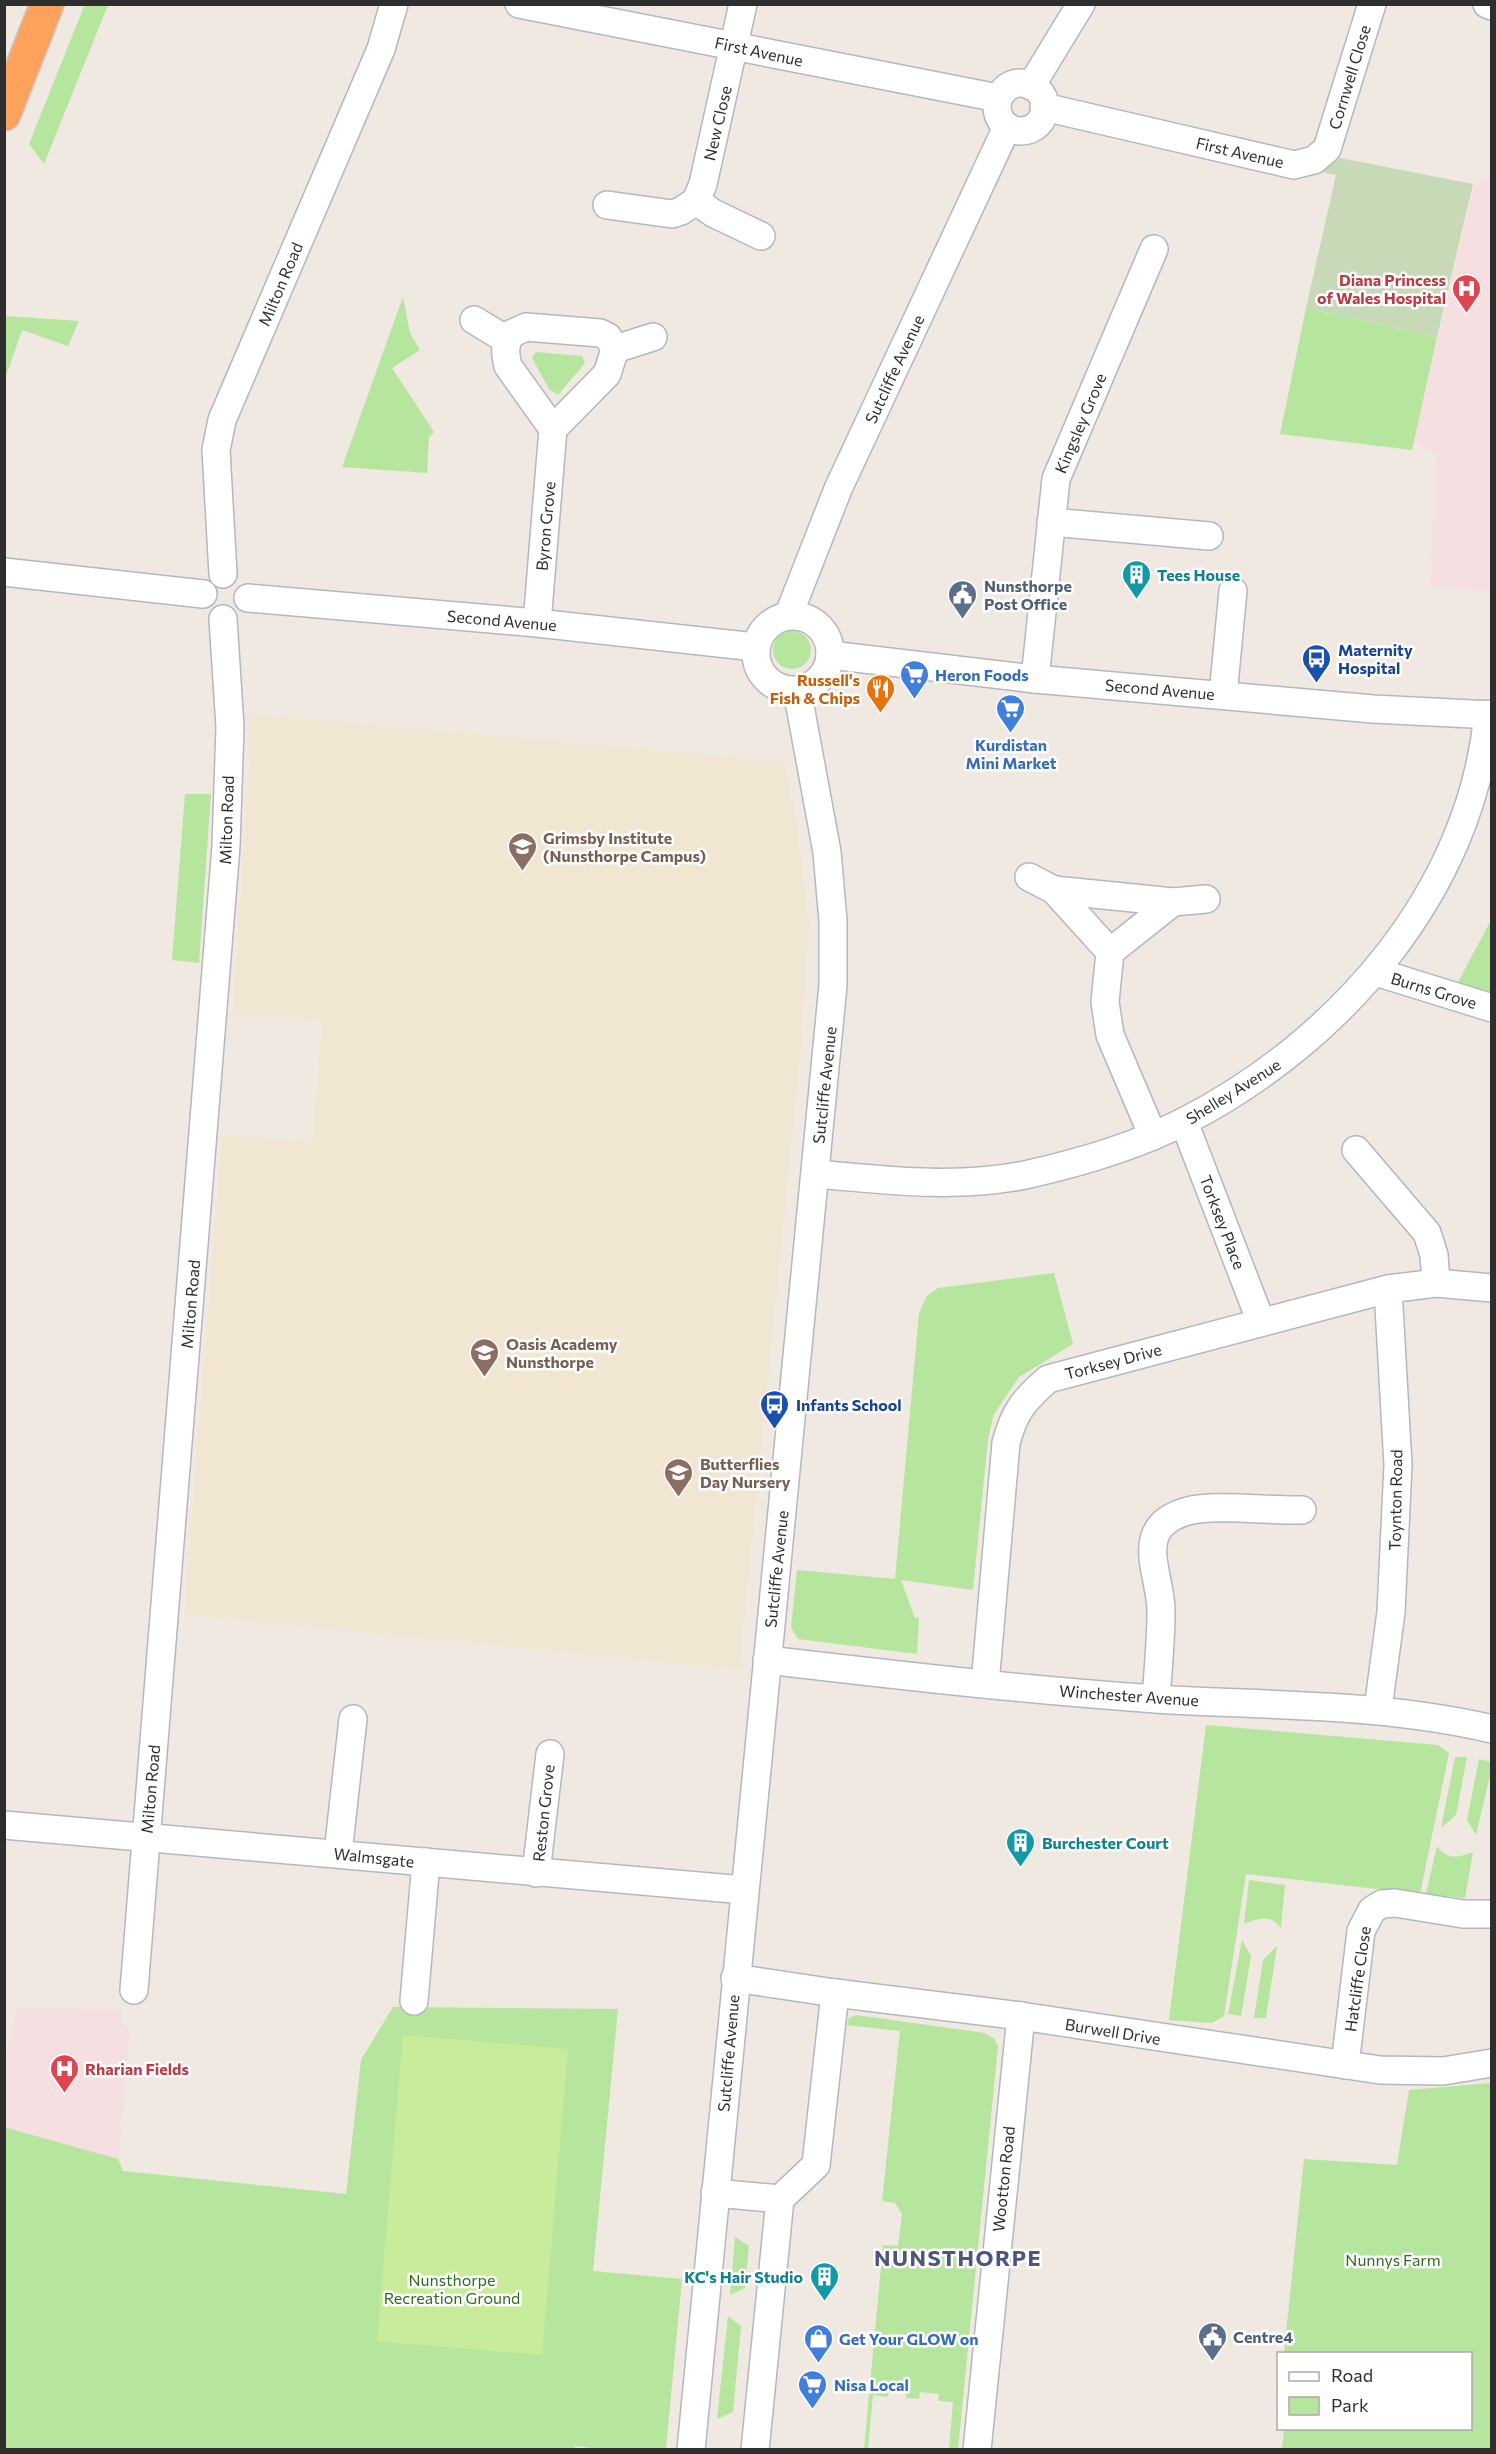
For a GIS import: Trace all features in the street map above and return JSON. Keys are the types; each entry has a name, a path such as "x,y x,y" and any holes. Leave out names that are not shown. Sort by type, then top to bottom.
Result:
{"highway":[{"path":"4,114 47,4"}],"street":[{"name":"Milton Road","path":"223,574 216,450 222,420 381,49 394,4"},
{"name":"First Avenue","path":"519,4 998,98"},
{"name":"New Close","path":"696,201 703,183 742,4"},
{"path":"1038,96 1018,83 1010,86 998,98 997,111 1007,127 1019,131 1032,128 1041,120 1038,96 1081,4"},
{"name":"Cornwell Close","path":"1327,149 1372,4"},
{"path":"1487,4 1491,6"},
{"name":"First Avenue","path":"1038,96 1294,165 1314,160 1327,149"},
{"name":"Sutcliffe Avenue","path":"789,614 838,489 1007,127"},
{"path":"608,205 672,214 696,201 713,213 761,236"},
{"name":"Kingsley Grove","path":"1035,679 1056,479 1154,249"},
{"path":"474,320 507,340"},
{"path":"526,327 580,330 608,337 615,349 607,374 553,429 508,366 505,348 507,340 519,329 526,327"},
{"path":"615,349 653,337"},
{"name":"Byron Grove","path":"537,623 553,429"},
{"path":"1051,522 1209,536"},
{"path":"4,572 203,594"},
{"path":"223,574 239,579 244,584 248,598 241,613 223,619 209,611 203,594 209,581 223,574"},
{"path":"1223,695 1233,591"},
{"name":"Second Avenue","path":"248,598 537,623 755,647"},
{"path":"789,614 808,619 819,626 827,637 830,655 827,668 820,679 810,687 784,690 763,676 757,664 755,647 768,624 789,614"},
{"name":"Milton Road","path":"134,1990 226,846 230,727 223,619"},
{"name":"Second Avenue","path":"830,655 1035,679 1373,709 1490,714"},
{"name":"Sutcliffe Avenue","path":"691,2450 766,1660 834,985 833,921 827,852 797,690"},
{"name":"Shelley Avenue","path":"816,1174 946,1182 1023,1175 1110,1152 1153,1136 1184,1122 1234,1094 1277,1064 1376,972 1449,859 1466,817 1482,762 1490,714"},
{"path":"1029,877 1054,890 1110,952"},
{"path":"1054,890 1173,902 1206,899"},
{"path":"1153,1136 1110,1035 1105,1002 1110,952 1173,902"},
{"name":"Burns Grove","path":"1376,972 1491,1008"},
{"name":"Torksey Place","path":"1184,1122 1261,1323"},
{"path":"1356,1150 1427,1233 1434,1255 1436,1283"},
{"name":"Torksey Drive","path":"985,1684 1006,1443 1013,1418 1026,1398 1048,1379 1388,1289 1436,1283 1491,1288"},
{"name":"Toynton Road","path":"1378,1709 1391,1612 1398,1465 1388,1289"},
{"path":"1156,1699 1161,1609 1151,1555 1158,1533 1167,1523 1188,1511 1302,1510"},
{"name":"Winchester Avenue","path":"766,1660 985,1684 1156,1699 1378,1709 1491,1729"},
{"path":"338,1853 353,1719"},
{"name":"Reston Grove","path":"536,1873 549,1754"},
{"name":"Walmsgate","path":"4,1825 744,1890"},
{"path":"414,2001 426,1862"},
{"name":"Hatcliffe Close","path":"1345,2065 1361,1931 1372,1910 1382,1904 1395,1903 1463,1914 1491,1914"},
{"name":"Burwell Drive","path":"735,1978 1021,2016 1406,2073 1443,2071 1491,2063"},
{"path":"755,2450 780,2199 816,2165 835,1993"},
{"name":"Wootton Road","path":"976,2450 1021,2016"},
{"path":"715,2193 780,2199"}],"shaded area":[{"name":"Diana Princess of Wales Hospital","path":"1491,173 1491,592 1430,586 1437,455 1413,441 1474,187"},
{"name":"Oasis Academy Nunsthorpe","path":"247,714 784,762 796,820 809,923 800,1056 739,1669 184,1614 222,1135 312,1142 322,1028 321,1020 233,1013 249,765"},
{"name":"Rharian Fields","path":"16,2008 120,2009 123,2025 130,2030 118,2159 5,2127 5,2061"}],"green space":[{"path":"85,4 108,5 44,164 29,144"},
{"path":"1340,158 1473,184 1437,337 1306,308 1336,175 1321,172"},
{"path":"403,297 410,333 420,350 392,368 434,432 429,437 427,473 342,467"},
{"path":"1306,308 1437,337 1412,450 1280,434"},
{"path":"5,316 79,321 68,346 22,330 5,379"},
{"path":"536,352 582,356 585,363 558,395 549,389 532,358"},
{"path":"792,631 805,637 811,650 805,663 792,669 779,663 773,650 779,637"},
{"path":"185,794 211,794 199,963 172,960"},
{"path":"1489,924 1491,925 1491,995 1457,984"},
{"path":"1054,1273 1073,1344 1019,1377 994,1414 988,1439 973,1590 901,1580 915,1618 919,1617 917,1654 798,1639 791,1627 797,1570 895,1579 919,1313 927,1296 938,1288"},
{"path":"1206,1725 1438,1745 1449,1753 1420,1894 1246,1874 1224,2016 1212,2023 1169,2020"},
{"path":"1455,1757 1467,1757 1456,1815 1441,1828"},
{"path":"1479,1759 1491,1762 1492,1767 1476,1835 1467,1820"},
{"path":"1437,1846 1449,1856 1473,1852 1465,1898 1426,1894"},
{"path":"1249,1880 1285,1885 1281,1928 1273,1921 1264,1918 1244,1924"},
{"path":"1242,1940 1251,1956 1241,2016 1228,2014"},
{"path":"1277,1946 1266,2018 1254,2018 1263,1960"},
{"name":"Nunsthorpe Recreation Ground","path":"393,2007 618,2009 593,2271 682,2279 666,2449 609,2450 575,2446 575,2450 5,2449 4,2127 118,2159 123,2171 346,2194 361,2060"},
{"path":"856,2015 985,2033 994,2039 998,2046 958,2449 949,2449 953,2402 938,2401 939,2394 920,2392 919,2399 906,2398 906,2391 889,2389 888,2397 873,2395 868,2449 864,2449 883,2245 898,2246 902,2214 895,2203 882,2201 900,2031 847,2025 849,2018"},
{"path":"403,2035 568,2049 542,2355 377,2341"},
{"name":"Nunnys Farm","path":"1491,2083 1491,2449 1282,2449 1284,2430 1472,2430 1472,2352 1284,2352 1304,2159 1397,2165 1409,2090"},
{"path":"735,2237 749,2246 745,2288 730,2295"},
{"path":"728,2316 741,2326 733,2412 717,2419"}],"place":[{"name":"Diana Princess of Wales Hospital","path":"1467,314"},
{"name":"Tees House","path":"1136,600"},
{"name":"Nunsthorpe Post Office","path":"963,620"},
{"name":"Maternity Hospital","path":"1317,684"},
{"name":"Heron Foods","path":"914,700"},
{"name":"Russell's Fish & Chips","path":"881,714"},
{"name":"Kurdistan Mini Market","path":"1011,734"},
{"name":"Grimsby Institute (Nunsthorpe Campus)","path":"522,872"},
{"name":"Oasis Academy Nunsthorpe","path":"485,1378"},
{"name":"Infants School","path":"775,1430"},
{"name":"Butterflies Day Nursery","path":"679,1498"},
{"name":"Burchester Court","path":"1021,1868"},
{"name":"Rharian Fields","path":"64,2094"},
{"name":"KC's Hair Studio","path":"824,2302"},
{"name":"Centre4","path":"1212,2362"},
{"name":"Get Your GLOW on","path":"818,2364"},
{"name":"Nisa Local","path":"813,2410"}],"district":[{"name":"NUNSTHORPE","path":"958,2257"}]}
